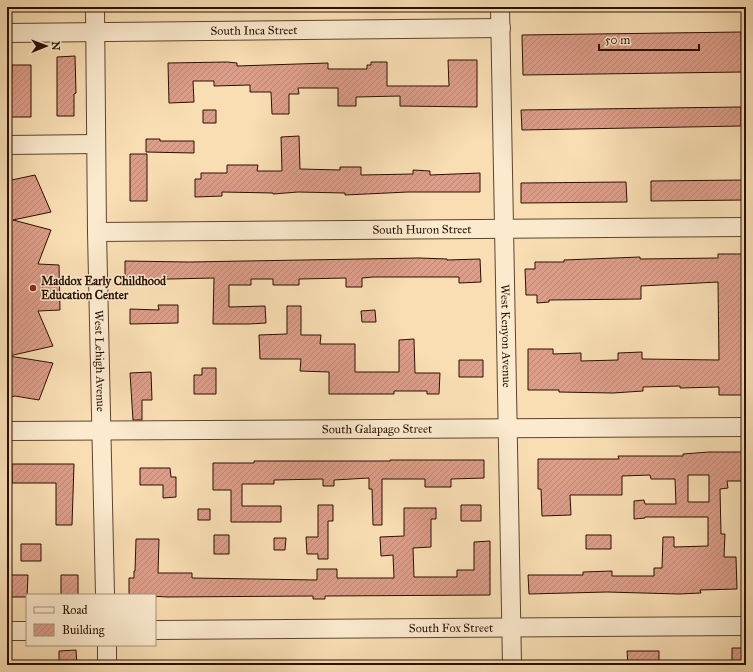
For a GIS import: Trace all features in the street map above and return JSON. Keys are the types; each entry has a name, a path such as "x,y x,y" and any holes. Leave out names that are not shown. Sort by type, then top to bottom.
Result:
{"street":[{"name":"West Lehigh Avenue","path":"95,7 97,232 105,594"},
{"name":"West Kenyon Avenue","path":"500,7 512,665"},
{"name":"South Inca Street","path":"7,33 500,28"},
{"path":"7,145 96,144"},
{"name":"South Huron Street","path":"97,232 746,227"},
{"name":"South Galapago Street","path":"7,431 746,427"},
{"name":"South Fox Street","path":"156,630 746,626"},
{"path":"7,631 26,631"},
{"path":"107,646 107,665"}],"building":[{"path":"741,32 742,72 523,75 522,35"},
{"path":"75,56 76,93 74,94 74,116 57,116 57,57"},
{"path":"448,60 477,60 477,107 400,106 400,96 356,97 356,106 338,106 338,88 298,88 299,94 289,94 289,114 272,114 271,92 250,92 250,85 214,86 214,81 193,81 194,102 169,103 168,63 227,62 237,63 237,66 328,63 328,69 367,69 367,65 371,65 371,62 387,62 387,86 449,86"},
{"path":"12,65 31,65 31,117 7,117 7,103 11,103"},
{"path":"741,107 741,126 522,130 521,110"},
{"path":"203,110 216,110 216,123 203,123"},
{"path":"299,136 300,169 340,170 340,167 361,167 361,175 413,174 413,170 430,171 430,175 480,173 480,192 408,192 345,195 345,193 298,192 273,194 222,192 222,196 195,197 195,179 201,179 201,173 227,173 227,165 258,165 257,171 282,171 281,137"},
{"path":"146,139 160,139 160,141 194,141 194,153 146,152"},
{"path":"130,154 147,154 147,201 130,201"},
{"name":"Maddox Early Childhood Education Center","path":"35,175 51,212 13,220 51,230 38,264 59,265 60,310 38,311 53,346 9,356 53,363 39,400 15,396 7,398 7,181"},
{"path":"746,180 746,200 651,201 651,181"},
{"path":"626,182 627,202 521,203 521,183"},
{"path":"718,254 744,254 746,395 719,395 719,387 680,388 680,386 643,387 643,391 613,393 528,390 528,349 553,349 553,354 581,353 581,361 618,360 618,353 642,352 642,359 719,360 718,282 641,286 641,299 549,300 549,302 537,303 537,295 526,295 525,269 535,269 535,262 564,262 564,260 640,257 640,259 718,258"},
{"path":"419,258 447,260 480,259 481,282 459,283 459,277 373,277 362,278 362,287 346,287 346,278 299,279 299,285 273,285 273,279 251,279 251,285 229,285 229,307 265,306 266,323 213,324 214,278 125,280 125,261 189,262"},
{"path":"158,305 178,305 178,323 130,324 130,309 159,310"},
{"path":"287,306 301,306 301,335 321,335 320,344 355,344 355,372 399,372 399,340 414,339 415,373 440,373 439,394 427,394 427,391 394,391 394,394 329,394 329,372 300,371 301,359 260,359 259,335 287,334"},
{"path":"375,310 376,322 362,322 361,311"},
{"path":"459,360 483,360 483,377 459,377"},
{"path":"202,368 216,368 216,394 194,394 194,375 202,375"},
{"path":"151,372 152,400 142,400 142,420 133,420 130,373"},
{"path":"746,452 746,481 727,481 728,488 720,489 721,534 725,534 724,557 736,557 737,589 700,590 701,593 679,594 607,592 529,594 528,575 583,575 583,572 612,571 612,576 654,576 654,568 662,568 663,537 674,537 674,547 708,546 708,517 645,517 634,519 634,501 644,500 645,504 676,504 675,479 651,479 650,475 622,476 622,495 570,495 571,515 542,516 541,489 538,489 538,459 619,459 618,456 683,456 683,454","holes":["688,475 709,475 709,502 688,502"]},
{"path":"484,460 484,478 451,479 451,487 425,487 425,479 382,479 382,525 373,525 372,489 369,489 369,478 334,480 334,486 323,486 323,479 274,480 274,484 242,484 242,506 281,506 281,522 231,522 231,490 213,490 213,463 254,463 254,461"},
{"path":"12,464 74,464 72,525 56,525 56,483 12,483"},
{"path":"140,468 170,468 171,477 176,477 176,497 163,498 163,485 140,485"},
{"path":"318,505 333,505 333,521 328,521 328,559 318,559 318,554 307,554 306,537 318,537"},
{"path":"461,505 481,505 481,521 461,521"},
{"path":"404,508 436,508 436,519 431,519 431,547 413,548 414,577 457,577 457,570 474,570 474,542 490,541 490,595 325,596 325,599 313,599 313,596 168,597 156,596 156,594 129,594 129,578 134,578 135,571 136,539 159,539 158,573 192,573 192,578 317,580 317,569 337,569 337,578 394,578 393,555 381,556 380,537 404,536"},
{"path":"198,509 210,509 210,520 198,520"},
{"path":"214,535 229,535 229,554 214,554"},
{"path":"586,535 611,535 611,549 586,549"},
{"path":"274,538 286,538 285,550 274,550"},
{"path":"21,544 41,544 41,561 21,561"},
{"path":"7,575 28,575 26,597 7,597"},
{"path":"61,575 78,575 78,594 61,594"},
{"path":"732,648 746,648 746,662 732,662"},
{"path":"76,650 77,665 59,665 59,651"},
{"path":"627,651 659,651 659,664 628,665"}],"place":[{"name":"Maddox Early Childhood Education Center","path":"33,288"}]}
